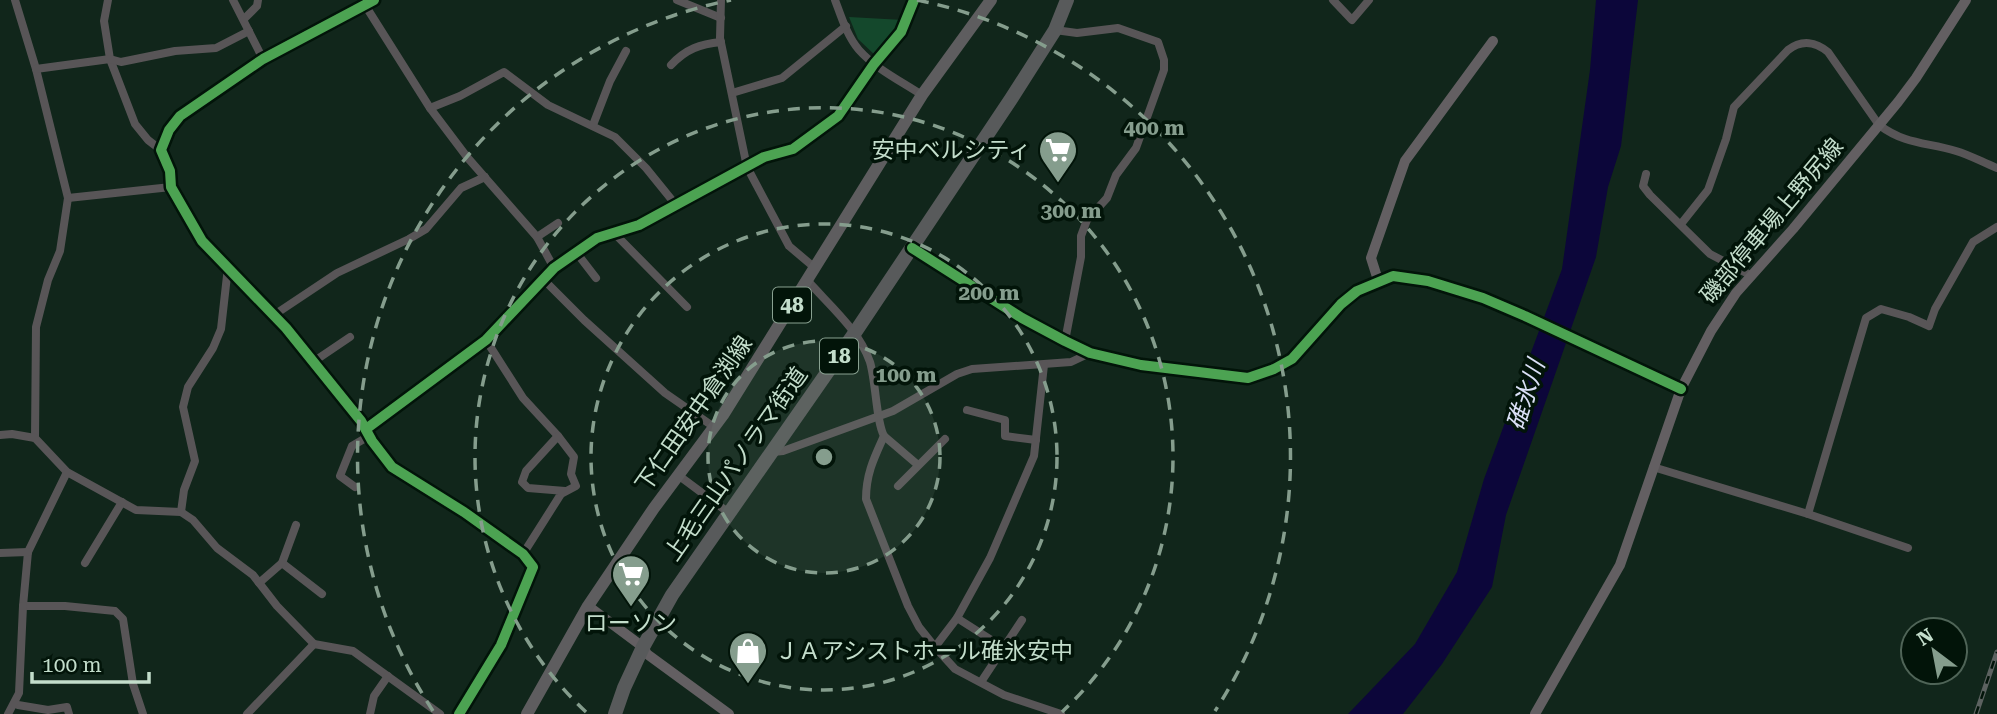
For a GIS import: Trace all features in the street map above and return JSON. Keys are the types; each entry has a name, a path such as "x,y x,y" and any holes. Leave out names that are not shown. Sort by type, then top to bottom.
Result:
{"highway":[{"name":"上毛三山パノラマ街道","path":"615,714 643,647 672,595 855,334 1055,30 1067,0"}],"main road":[{"name":"下仁田安中倉渕線","path":"527,714 588,606 714,427 922,95 991,0"}],"street":[{"path":"15,0 36,69 68,198 60,251 48,280 36,327 35,438"},
{"path":"108,0 104,21 110,58 135,124 148,140 161,150 170,171 172,187 202,241 274,315 393,467 523,554 533,567 501,645 459,714"},
{"path":"233,0 263,59"},
{"path":"244,19 257,6 258,0"},
{"path":"161,150 169,130 180,116 263,59 374,0"},
{"path":"677,0 721,18"},
{"path":"721,0 721,42 747,167 789,246 816,268"},
{"path":"835,0 860,51 874,64 922,95"},
{"path":"355,487 340,475 352,446 486,340 554,268 597,238 639,225 764,157 793,149 838,116 874,64 901,33 915,0"},
{"path":"1333,0 1352,20 1368,0"},
{"name":"磯部停車場上野尻線","path":"1535,714 1613,580 1627,548 1681,389 1723,311 1916,78 1966,0"},
{"path":"365,5 430,108 537,237 554,268"},
{"path":"732,93 782,78 846,26"},
{"path":"1055,30 1077,33 1118,28 1158,42 1164,60 1164,70 1136,148 1116,175 1107,198 1087,220 1081,236 1081,257 1065,341"},
{"path":"36,69 110,58 121,62 176,51 216,48 249,31"},
{"path":"1378,281 1371,258 1405,161 1493,41"},
{"path":"671,65 699,44 721,42"},
{"path":"1681,224 1708,190 1734,107 1795,44 1812,43 1828,52 1879,125 1901,139 1955,150 1997,168"},
{"path":"593,125 610,81 626,51"},
{"path":"430,108 460,96 504,72 548,105 615,137 646,168 676,205"},
{"path":"1646,174 1643,186 1650,195 1710,254 1752,276"},
{"path":"274,315 337,273 426,229 461,188 485,177"},
{"path":"68,198 172,187"},
{"path":"537,237 558,223"},
{"path":"1808,514 1866,318 1881,309 1929,326 1935,309 1973,242 1997,226"},
{"path":"614,233 687,307"},
{"path":"912,248 1022,318 1065,341 1090,353 1142,365 1248,378 1274,369 1292,359 1357,290 1392,276 1429,281 1483,298 1681,389"},
{"path":"576,252 596,278"},
{"path":"181,512 184,490 195,461 183,407 188,387 214,348 221,329 228,267"},
{"path":"543,279 665,393 714,427"},
{"path":"807,280 855,334 869,360 880,428 884,436 918,465"},
{"path":"313,362 350,337"},
{"path":"486,340 523,398 574,457 571,474 576,486 561,494 523,554"},
{"path":"770,453 893,411 957,374 972,369 1071,362 1090,353"},
{"path":"935,647 957,618 990,558 1034,456 1044,365"},
{"path":"968,410 1006,420 1005,436 1036,440"},
{"path":"0,435 35,438 67,471 136,510 181,512 193,520 217,548 253,575 277,606 314,644 353,651 440,714"},
{"path":"558,436 526,471 522,482 528,488 565,491"},
{"path":"884,436 870,466 866,480 866,499 908,606 919,627 955,669 1004,695 1061,714"},
{"path":"898,486 945,439"},
{"path":"1653,467 1808,514 1908,548"},
{"path":"19,707 28,552 67,471"},
{"path":"678,475 729,513"},
{"path":"85,563 122,502"},
{"path":"259,583 282,563 296,525"},
{"path":"0,554 28,552"},
{"path":"282,563 322,594"},
{"path":"23,607 65,606 115,611 123,619 133,684 143,714"},
{"path":"588,606 643,647 647,654 729,714"},
{"path":"957,618 1004,648"},
{"path":"981,682 1023,620"},
{"path":"247,714 314,644"},
{"path":"370,714 374,696 388,676"},
{"path":"8,714 19,707 48,710 67,706 69,714"}],"green space":[{"path":"849,17 903,20 899,32 876,56 858,39"}],"water":[{"name":"碓氷川","path":"1596,0 1638,0 1621,146 1608,187 1596,257 1506,515 1492,587 1442,664 1403,714 1348,714 1415,644 1457,572 1484,479 1562,269 1590,70"}],"railway":[{"path":"1976,714 1997,652"}],"cycle path":[{"path":"374,0 263,59 180,116 169,130 161,150 170,171 171,187 202,241 286,328 361,421 392,467 464,512 523,554 533,567 501,645 459,714"},
{"path":"366,429 486,340 554,268 597,238 639,225 764,157 793,149 838,116 874,64 901,32 914,0"},
{"path":"912,248 1022,318 1065,341 1090,353 1141,365 1248,378 1274,369 1292,359 1341,304 1357,291 1393,276 1428,281 1483,298 1681,389"}],"place":[{"name":"安中ベルシティ","path":"1058,184"},
{"name":"ローソン","path":"631,608"},
{"name":"ＪＡアシストホール碓氷安中","path":"748,685"}]}
